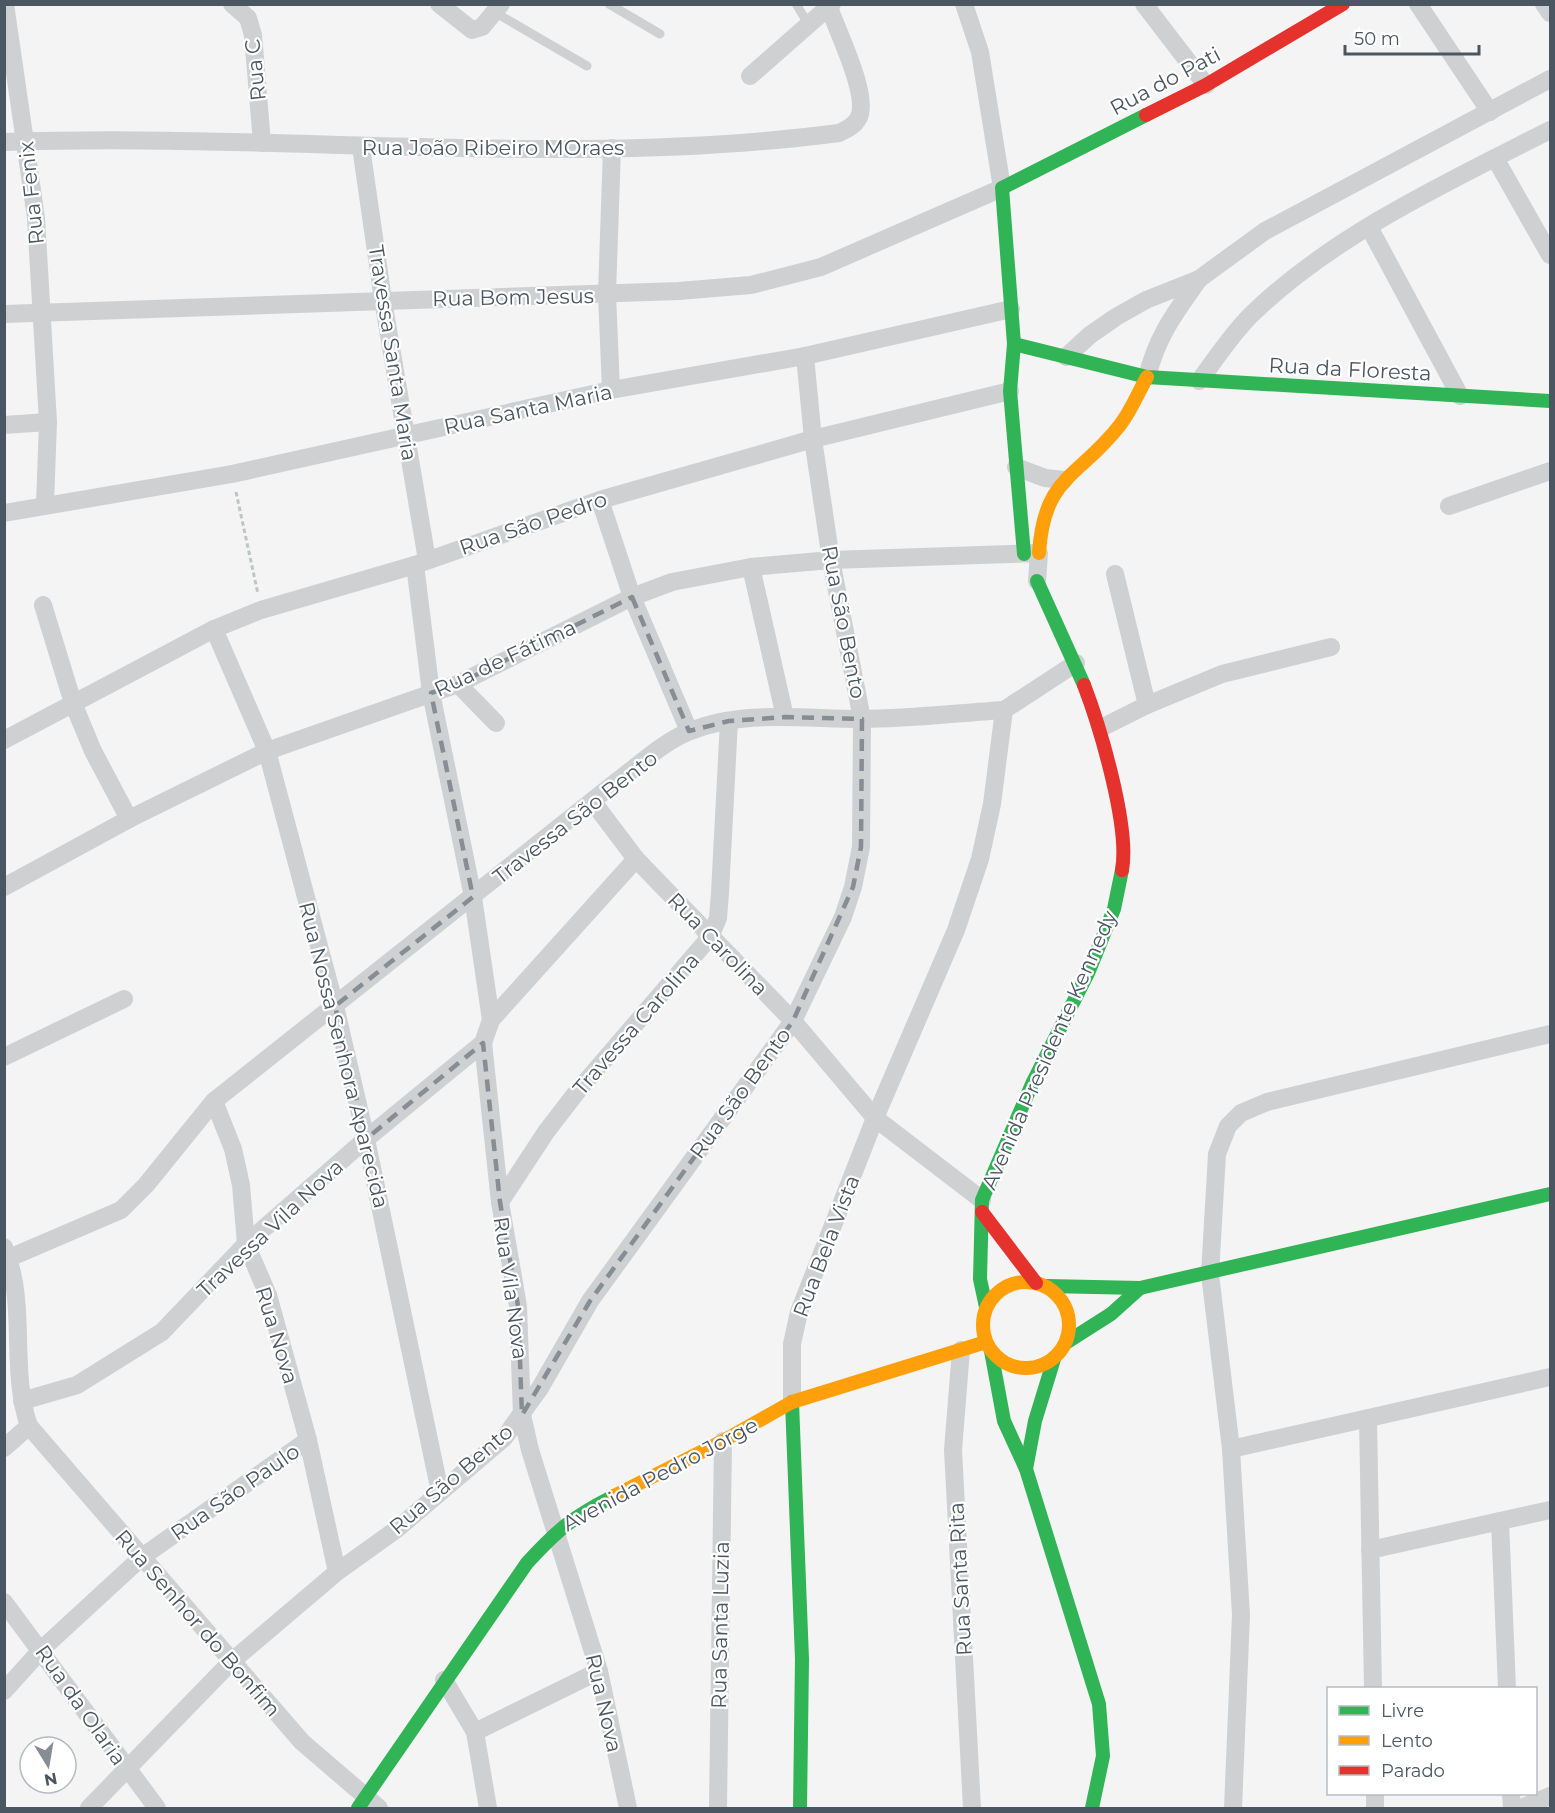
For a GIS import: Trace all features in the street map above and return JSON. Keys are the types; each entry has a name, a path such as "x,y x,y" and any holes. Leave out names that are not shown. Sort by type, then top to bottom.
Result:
{"street":[{"name":"Rua Fenix","path":"4,4 36,218 48,422 45,504"},
{"name":"Rua C","path":"232,4 248,18 253,35 262,143"},
{"path":"439,4 472,30 482,27 498,9"},
{"path":"964,4 980,52 1002,188 1014,344 1010,391 1016,467 1032,554"},
{"path":"1144,4 1206,85"},
{"name":"Rua do Pati","path":"1002,188 1206,85 1316,11 1343,4"},
{"path":"1418,4 1490,112"},
{"path":"1544,4 1551,13"},
{"name":"Rua João Ribeiro MOraes","path":"4,142 612,148 754,144 839,133 849,128 860,113 860,91 830,6"},
{"path":"750,76 830,6"},
{"path":"1066,357 1090,334 1146,300 1199,279 1265,231 1551,79"},
{"path":"1199,381 1251,314 1288,282 1369,227 1551,130"},
{"name":"Travessa Santa Maria","path":"361,147 405,435 421,562 431,693 473,897 491,1020"},
{"path":"611,390 608,294 612,148"},
{"path":"1495,158 1551,255"},
{"name":"Rua Bom Jesus","path":"4,314 608,294 751,285 821,267 1002,188"},
{"path":"1369,227 1460,396"},
{"path":"1032,554 1049,502 1064,480 1120,425 1147,377 1154,348 1163,329 1199,279"},
{"name":"Rua Santa Maria","path":"4,513 45,504 232,474 611,390 805,356 1011,309"},
{"name":"Rua da Floresta","path":"1014,344 1147,377 1551,401"},
{"name":"Rua São Bento","path":"90,1809 125,1769 231,1662 337,1572 397,1529 504,1438 522,1415 590,1301 793,1021 843,917 853,887 861,847 862,719 831,560 813,439 805,356"},
{"name":"Rua São Pedro","path":"4,740 214,629 261,610 421,562 600,500 813,439 1010,391"},
{"path":"4,425 48,422"},
{"path":"1016,467 1045,478 1064,480"},
{"path":"1449,506 1551,471"},
{"path":"600,500 632,597 689,731"},
{"name":"Rua de Fátima","path":"4,887 129,819 267,751 458,684 632,597 672,582 751,567 831,560 1032,554"},
{"name":"Avenida Presidente Kennedy","path":"1032,554 1037,581 1076,663 1101,728 1120,823 1123,866 1114,909 1089,970 1032,1084 982,1206 980,1280 987,1308 983,1319 1004,1421 1026,1469 1099,1704 1104,1743 1102,1777 1092,1809"},
{"path":"751,567 785,717"},
{"path":"1115,574 1147,705"},
{"path":"43,605 73,703 93,751 129,819"},
{"name":"Rua Nossa Senhora Aparecida","path":"214,629 267,751 335,1006 366,1139 440,1492"},
{"path":"1101,728 1147,705 1222,674 1331,647"},
{"path":"1004,710 1076,663"},
{"path":"458,684 496,723"},
{"name":"Travessa São Bento","path":"7,1252 121,1210 146,1185 214,1101 616,782 689,731 729,721 785,717 862,719 1004,710"},
{"name":"Rua Bela Vista","path":"800,1809 802,1659 792,1402 792,1344 800,1312 875,1118 956,930 980,859 992,804 1004,710"},
{"name":"Travessa Carolina","path":"500,1202 546,1132 576,1093 710,937 718,918 729,721"},
{"name":"Rua Carolina","path":"593,802 636,859 793,1021 875,1118 982,1206"},
{"path":"483,1043 491,1020 636,859"},
{"path":"4,1057 124,999"},
{"path":"1233,1809 1241,1615 1231,1449 1210,1274 1217,1154 1228,1126 1241,1113 1267,1102 1551,1034"},
{"name":"Rua Vila Nova","path":"483,1043 500,1202 518,1306 522,1415 530,1450 557,1530"},
{"name":"Travessa Vila Nova","path":"22,1401 77,1385 162,1332 246,1245 366,1139 483,1043"},
{"name":"Rua Nova","path":"214,1101 233,1149 242,1185 246,1245 268,1295 308,1440 337,1572"},
{"path":"987,1308 998,1292 1016,1283 1140,1288 1210,1274 1551,1194"},
{"name":"Avenida Presidente Kennedy","path":"982,1206 1041,1284 1063,1300 1070,1321 1067,1342"},
{"path":"4,1448 29,1426 22,1401 7,1252"},
{"path":"1026,1469 1035,1421 1054,1359 1067,1342 1111,1314 1140,1288"},
{"path":"988,1346 1004,1363 1021,1369 1039,1367 1054,1359"},
{"name":"Avenida Pedro Jorge","path":"361,1802 444,1680 486,1626 527,1563 557,1530 581,1513 723,1441 792,1402 961,1350 988,1346"},
{"name":"Rua Santa Rita","path":"961,1350 953,1450 972,1809"},
{"path":"1231,1449 1551,1377"},
{"path":"1368,1419 1373,1687"},
{"name":"Rua Senhor do Bonfim","path":"29,1426 302,1742 361,1802 379,1809"},
{"name":"Rua São Paulo","path":"4,1691 42,1650 142,1557 308,1440"},
{"name":"Rua Santa Luzia","path":"718,1809 723,1441"},
{"path":"1370,1550 1551,1510"},
{"path":"1500,1521 1507,1687"},
{"name":"Rua Nova","path":"557,1530 599,1671 628,1809"},
{"name":"Rua da Olaria","path":"4,1602 42,1650 125,1769 157,1809"},
{"path":"475,1732 599,1671"},
{"path":"444,1680 475,1732 488,1809"},
{"path":"1521,1809 1551,1796"}],"lane":[{"path":"609,4 660,34"},
{"path":"796,4 809,25"},
{"path":"498,9 587,66"}],"path":[{"path":"232,474 261,610"}],"highlighted area":[{"path":"632,597 689,731 729,721 785,717 862,719 861,847 853,887 793,1021 590,1301 522,1415 518,1306 500,1202 483,1043 366,1139 335,1006 473,897 431,693 458,684"}],"traffic: fast":[{"path":"1024,554 1010,391 1014,344 1002,188 1146,115"},
{"path":"1014,344 1147,377 1550,401"},
{"path":"1037,581 1084,685"},
{"path":"986,1307 980,1279 982,1200 1032,1084 1089,971 1114,909 1122,870"},
{"path":"1047,1286 1140,1288 1550,1194"},
{"path":"1067,1342 1111,1314 1140,1288"},
{"path":"991,1351 1004,1421 1026,1469 1099,1704 1103,1756 1092,1808"},
{"path":"1026,1469 1035,1421 1054,1359"},
{"path":"792,1402 802,1659 800,1808"},
{"path":"358,1808 527,1563 567,1525 614,1496"}],"traffic: slow":[{"path":"1039,553 1042,527 1056,492 1120,425 1147,377"},
{"path":"1026,1282 1050,1289 1062,1301 1069,1325 1062,1349 1050,1361 1026,1368 1002,1361 990,1349 983,1325 990,1301 1002,1289 1026,1282"},
{"path":"614,1496 723,1441 792,1402 986,1342"}],"traffic: jam":[{"path":"1146,115 1206,85 1343,4"},
{"path":"1084,685 1098,726 1118,804 1122,829 1122,870"},
{"path":"982,1212 1036,1283"}]}
